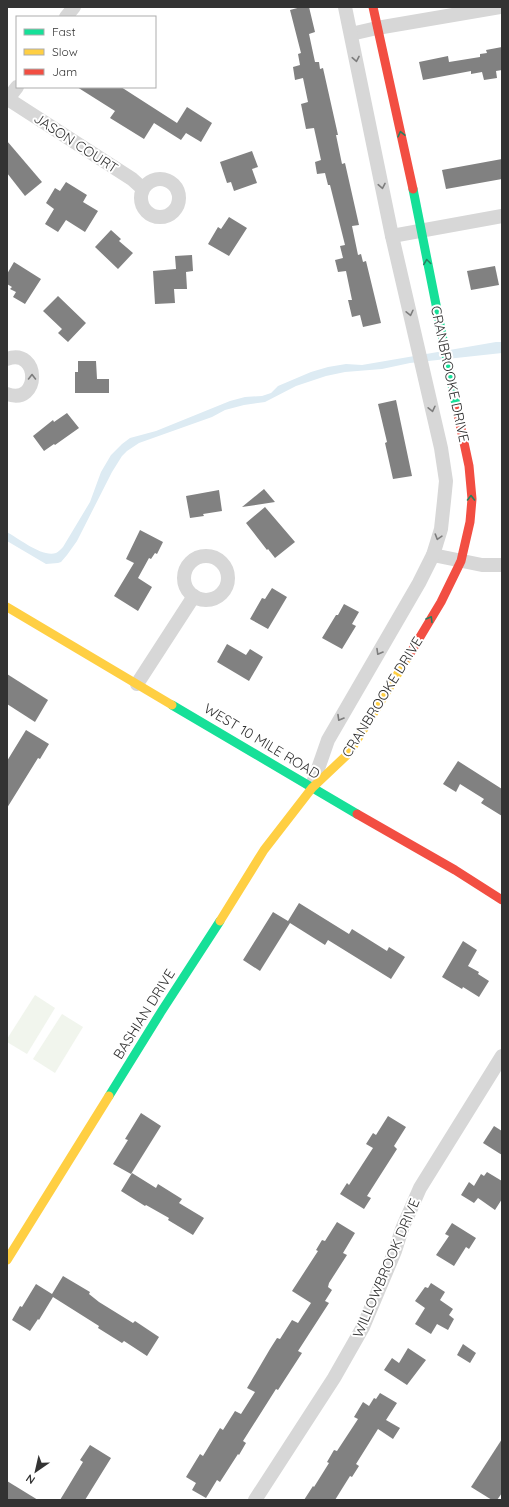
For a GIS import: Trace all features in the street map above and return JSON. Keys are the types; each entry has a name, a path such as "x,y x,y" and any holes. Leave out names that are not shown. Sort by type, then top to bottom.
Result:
{"street":[{"path":"67,16 74,7"},
{"name":"CRANBROOKE DRIVE","path":"312,788 328,740 419,583 433,555 440,529 446,481 443,460 418,344 392,236 345,7"},
{"name":"CRANBROOKE DRIVE","path":"312,788 349,753 441,602 461,561 470,522 472,499 469,466 428,269 422,230 373,7"},
{"path":"351,34 500,7"},
{"path":"7,99 16,88"},
{"name":"JASON COURT","path":"7,99 132,179 142,188"},
{"path":"392,236 502,216"},
{"path":"7,359 19,358 25,361 31,367 33,374 29,388 24,393 17,396 7,394"},
{"path":"433,555 482,565 502,565"},
{"path":"138,684 194,596"},
{"name":"WEST 10 MILE ROAD","path":"7,607 312,788 430,855 502,900"},
{"name":"BASHIAN DRIVE","path":"7,1260 160,1012 216,928 264,850 312,788"},
{"name":"WILLOWBROOK DRIVE","path":"255,1500 334,1378 363,1327 420,1188 502,1056"}],"shaded area":[{"path":"502,342 502,353 410,363 382,369 345,372 326,376 296,386 265,402 225,410 212,417 139,443 122,456 112,472 77,541 61,562 46,564 7,541 7,532 44,553 51,554 59,551 63,547 90,502 101,472 111,455 130,438 156,431 230,401 245,397 262,396 271,393 278,386 311,372 328,367 346,364 362,365"},
{"path":"35,995 55,1008 27,1054 7,1042 7,1039"},
{"path":"62,1014 83,1027 55,1073 33,1059"}],"building":[{"path":"301,7 309,7 315,32 309,34 315,62 319,62 320,69 323,68 338,135 336,135 342,164 345,163 359,225 352,226 358,255 361,254 363,262 366,261 381,323 363,327 360,315 352,317 348,300 352,300 346,271 338,272 335,260 343,258 340,246 345,245 330,185 328,185 325,173 317,174 315,162 321,160 314,128 306,129 301,104 308,102 303,78 295,80 293,67 300,65 298,54 301,53 290,10"},
{"path":"502,47 502,70 496,71 497,78 484,80 482,72 471,74 471,71 423,80 419,62 448,56 449,62 480,57 480,54 487,53 486,50"},
{"path":"79,88 123,88 177,123 187,107 212,123 201,142 186,133 181,140 154,123 144,139 110,118 115,111"},
{"path":"7,141 42,182 25,196 7,173"},
{"path":"252,151 258,167 252,169 257,183 234,191 231,182 227,183 220,162"},
{"path":"502,159 502,179 446,189 442,170"},
{"path":"66,182 87,195 83,202 98,211 85,232 66,220 58,232 45,224 54,209 46,203 55,188 60,191"},
{"path":"229,217 247,228 229,256 208,244 218,227 221,229"},
{"path":"111,230 121,239 119,241 133,253 118,269 95,247"},
{"path":"192,255 193,271 186,272 187,289 174,289 175,303 155,304 153,271 176,269 175,256"},
{"path":"14,262 41,279 25,304 13,297 16,292 10,289 12,287 7,284 7,274"},
{"path":"495,266 499,285 471,290 467,271"},
{"path":"58,296 86,323 68,342 58,333 62,329 43,311"},
{"path":"78,361 96,361 97,379 109,379 109,393 75,393 75,372 78,372"},
{"path":"396,400 412,476 393,479 385,443 387,442 378,404"},
{"path":"67,413 79,428 44,451 33,436 53,420 54,422"},
{"path":"264,489 275,502 242,507"},
{"path":"219,490 222,511 190,518 186,496"},
{"path":"265,507 295,542 275,558 246,523"},
{"path":"140,530 163,542 157,554 155,553 151,559 149,558 138,578 152,587 138,611 114,596 134,563 126,559"},
{"path":"272,588 287,597 268,629 250,619 262,598 265,599"},
{"path":"344,604 359,612 352,624 356,626 342,649 322,638"},
{"path":"227,644 246,655 250,649 263,657 249,681 217,662"},
{"path":"7,674 48,700 35,722 7,704"},
{"path":"26,730 49,744 40,759 38,758 7,808 7,761"},
{"path":"458,761 502,789 502,816 481,803 484,799 460,784 456,792 443,784"},
{"path":"299,903 349,934 352,929 387,951 389,947 405,957 391,979 328,940 325,945 290,923 260,971 243,960 273,912 288,921"},
{"path":"463,941 477,950 468,966 479,972 478,974 489,981 479,997 442,977"},
{"path":"141,1113 161,1126 131,1174 113,1164 128,1140 125,1139"},
{"path":"388,1116 406,1127 394,1146 397,1149 367,1196 371,1198 364,1209 340,1194 347,1183 349,1185 373,1148 366,1144 373,1133 376,1135"},
{"path":"494,1126 502,1131 502,1155 483,1143"},
{"path":"487,1172 502,1181 502,1199 495,1210 478,1198 474,1203 461,1195 469,1182 474,1186 481,1174 484,1176"},
{"path":"132,1173 156,1188 158,1184 182,1199 179,1203 204,1218 193,1235 168,1220 169,1218 146,1205 145,1206 121,1191"},
{"path":"337,1222 355,1233 343,1253 347,1255 329,1283 328,1287 332,1290 325,1301 329,1303 298,1351 302,1353 278,1390 276,1389 243,1441 246,1443 239,1455 238,1454 220,1482 217,1480 206,1498 192,1490 196,1483 186,1477 200,1454 203,1456 220,1428 223,1430 235,1411 241,1414 255,1392 247,1388 270,1349 277,1338 280,1339 292,1320 298,1323 311,1303 292,1291 318,1251 316,1250 322,1240 325,1241"},
{"path":"452,1223 476,1238 469,1249 466,1247 454,1266 436,1255 449,1236 445,1234"},
{"path":"63,1276 90,1292 89,1294 99,1302 133,1323 135,1321 159,1337 147,1356 124,1341 122,1343 98,1328 99,1326 53,1297 39,1320 38,1319 30,1331 12,1320 36,1284 52,1294"},
{"path":"431,1283 445,1292 440,1300 453,1309 449,1315 454,1319 448,1330 437,1324 431,1334 415,1324 425,1308 415,1301 425,1287 428,1288"},
{"path":"463,1344 476,1353 470,1363 457,1355"},
{"path":"408,1348 426,1360 407,1385 384,1370 392,1358 399,1363"},
{"path":"380,1393 397,1403 386,1420 400,1428 393,1439 378,1429 356,1464 359,1466 352,1477 350,1476 335,1500 304,1500 329,1463 327,1462 334,1450 337,1451 358,1419 354,1417 363,1402 369,1406 374,1398 376,1399"},
{"path":"502,1439 502,1493 497,1500 492,1500 471,1487"},
{"path":"90,1445 111,1458 85,1500 60,1500 83,1462 80,1460"},
{"path":"7,1481 38,1500 7,1500"}],"traffic: fast":[{"path":"413,189 457,410"},
{"path":"172,705 357,814"},
{"path":"109,1096 220,921"}],"traffic: slow":[{"path":"7,607 172,705"},
{"path":"220,921 264,850 312,788 349,753 408,657"},
{"path":"7,1260 109,1096"}],"traffic: jam":[{"path":"373,7 413,189"},
{"path":"408,657 441,602 461,561 470,522 472,499 469,466 457,410"},
{"path":"357,814 455,870 502,900"}]}
